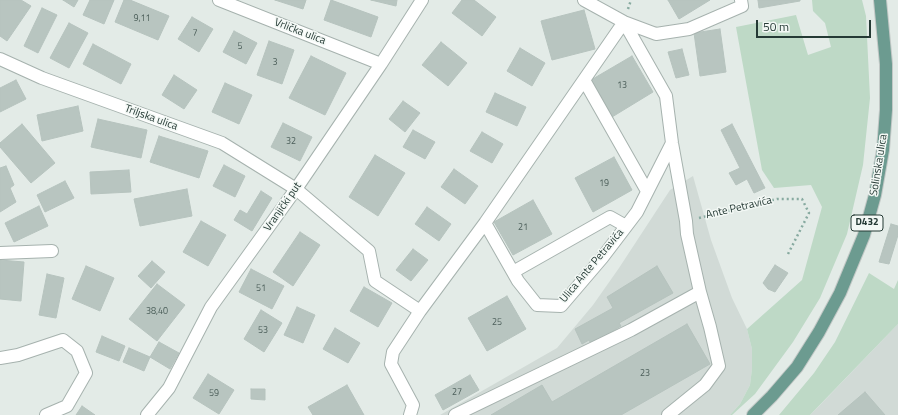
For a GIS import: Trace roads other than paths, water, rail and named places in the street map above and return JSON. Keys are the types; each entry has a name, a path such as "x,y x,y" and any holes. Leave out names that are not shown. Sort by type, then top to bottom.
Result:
{"main road":[{"name":"Solinska ulica","path":"753,415 797,367 819,332 840,293 864,235 875,195 883,150 886,110 886,64 880,0"}],"street":[{"name":"Vrlička ulica","path":"219,0 381,64"},
{"name":"Vranjički put","path":"148,415 169,388 211,307 296,190 381,64 422,0"},
{"path":"584,0 624,22 656,34 689,29 742,6 740,0"},
{"path":"410,415 413,405 391,364 393,352 420,311 485,223 624,22"},
{"path":"624,22 666,96 672,144 687,234 719,366 705,385 668,415"},
{"name":"Triljska ulica","path":"0,59 42,78 222,143 296,190 369,251 375,281 420,311"},
{"path":"584,80 647,191"},
{"name":"Ulica Ante Petravića","path":"485,223 518,281 537,304 561,306 602,258 637,212 672,144"},
{"path":"513,272 610,217 626,226"},
{"path":"0,253 52,251"},
{"path":"455,415 631,330 700,292"},
{"path":"0,358 18,355 63,340 77,351 86,373 67,406 46,415"}]}
